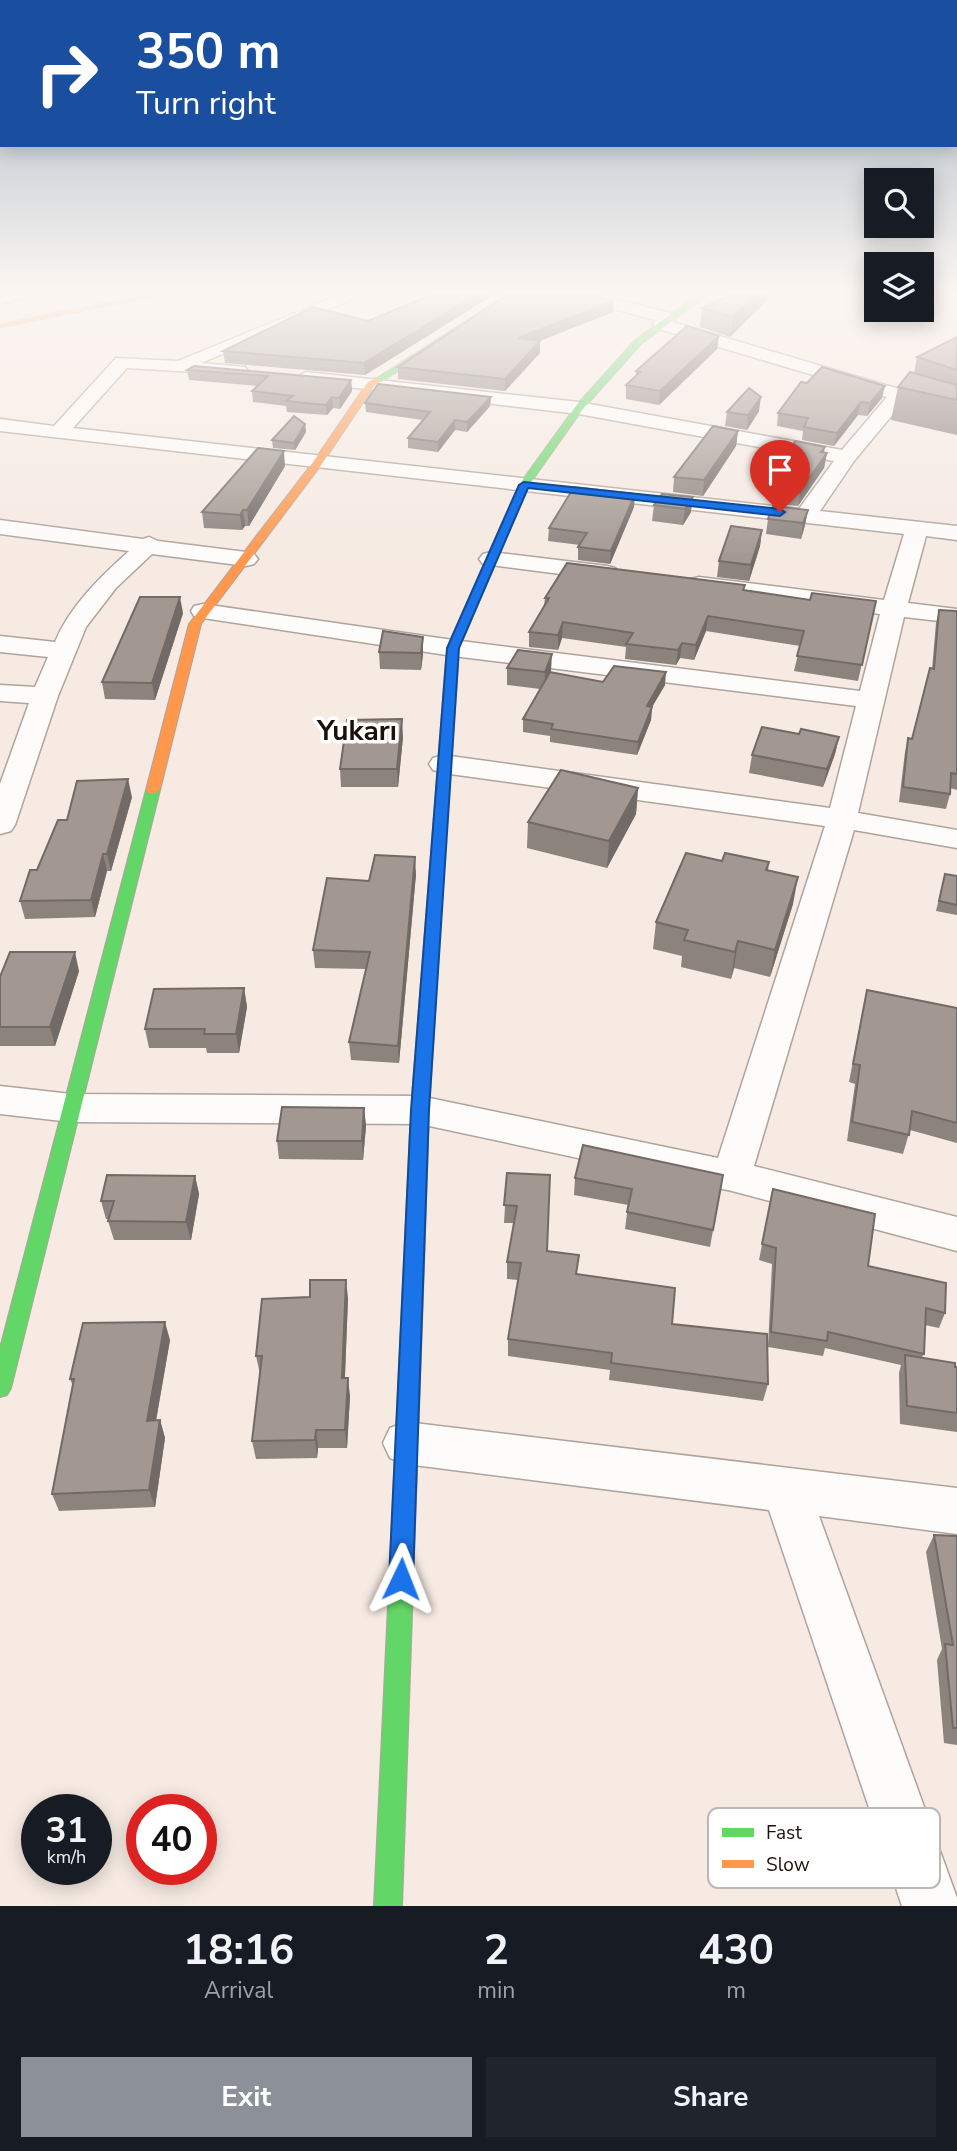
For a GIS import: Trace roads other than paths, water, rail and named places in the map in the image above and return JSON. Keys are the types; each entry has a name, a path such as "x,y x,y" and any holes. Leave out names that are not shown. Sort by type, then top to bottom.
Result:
{"street":[{"path":"60,431 102,384"},
{"path":"0,1388 189,640 203,611 318,463 371,384 579,408 847,457"},
{"path":"388,1906 420,1110 453,648 524,485 599,384"},
{"path":"867,384 957,412"},
{"path":"806,515 847,457 900,394"},
{"path":"0,425 957,533"},
{"path":"0,527 149,544 246,559"},
{"path":"732,1176 842,819 894,608 917,528"},
{"path":"0,825 74,626 88,606 149,544"},
{"path":"491,559 630,576"},
{"path":"672,581 957,617"},
{"path":"203,611 453,648 872,700"},
{"path":"0,644 63,651"},
{"path":"0,694 46,696"},
{"path":"443,764 842,819 957,839"},
{"path":"0,1100 71,1108 420,1110 732,1176 957,1234"},
{"path":"406,1443 957,1511"},
{"path":"786,1491 897,1808"},
{"path":"925,1888 931,1906"}],"district":[{"name":"Yukarı","path":"357,731"}]}
